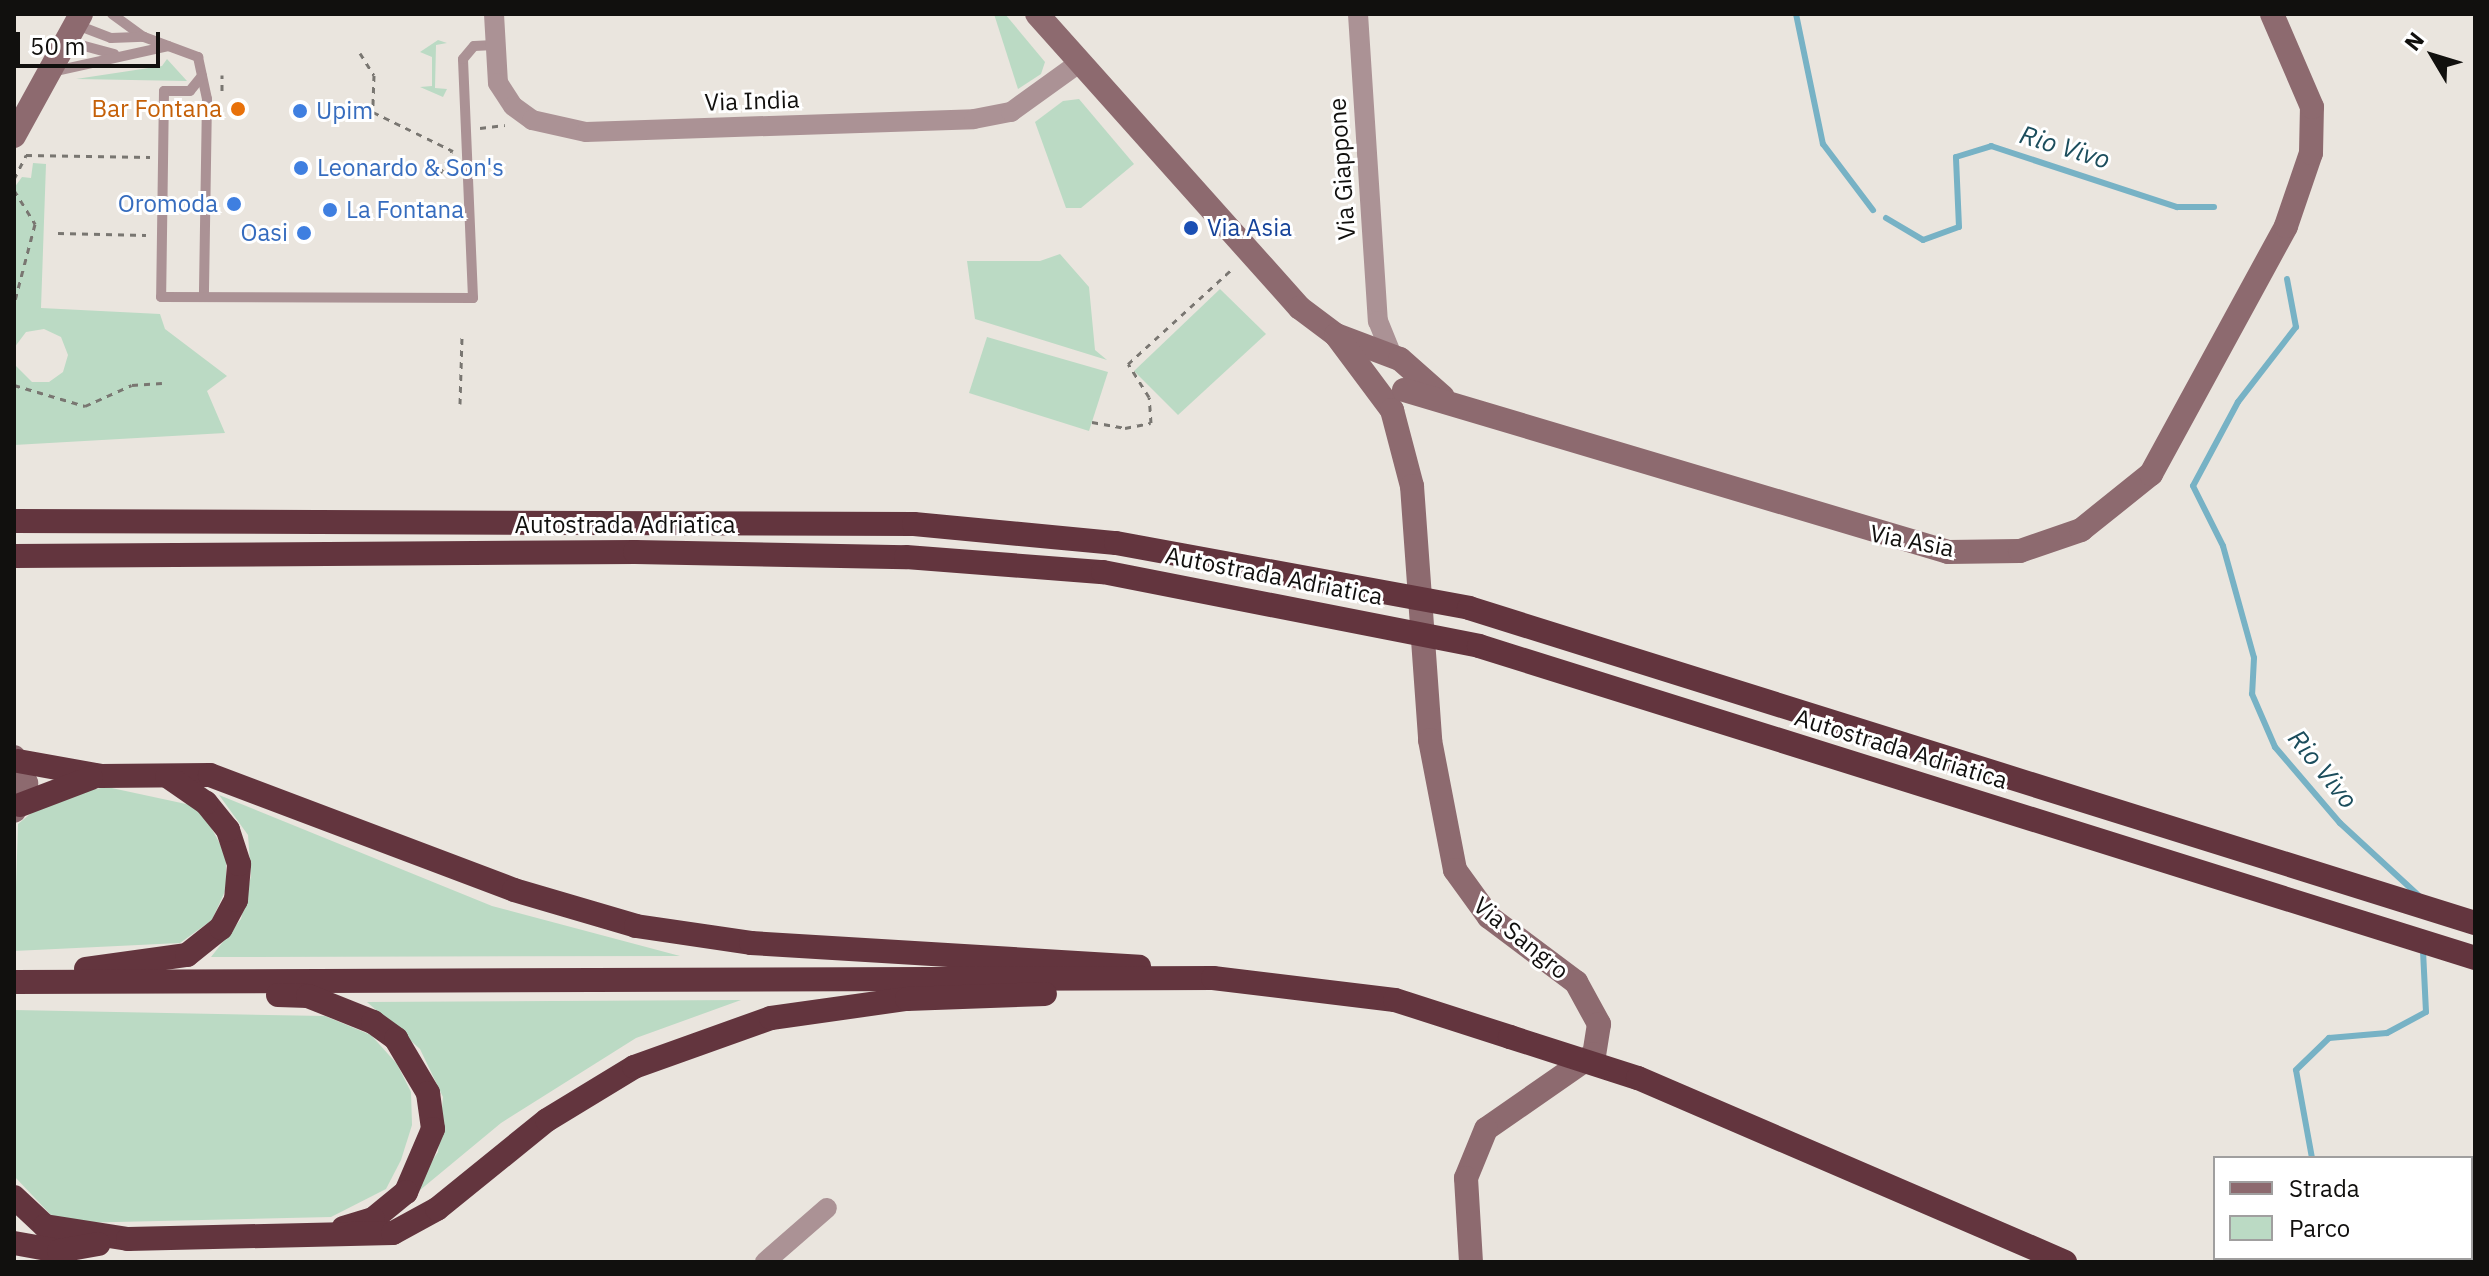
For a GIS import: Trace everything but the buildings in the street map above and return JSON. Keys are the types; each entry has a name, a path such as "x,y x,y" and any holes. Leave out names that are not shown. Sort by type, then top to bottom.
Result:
{"highway":[{"name":"Autostrada Adriatica","path":"14,521 914,524 1116,543 1469,608 2475,923"},
{"name":"Autostrada Adriatica","path":"14,556 635,552 906,557 1103,572 1479,646 2475,958"},
{"path":"16,759 101,776 210,775 247,785 514,890 636,926 751,943 1082,958 1213,978 1395,1000 1638,1078 2065,1262"},
{"path":"17,808 101,776"},
{"path":"64,982 91,965 187,955 221,928 236,900 239,864 228,830 206,803 167,776"},
{"path":"14,982 1213,978"},
{"path":"14,1197 45,1226 128,1239 306,1240 393,1233 437,1209 547,1120 634,1067 771,1018 907,999 1183,990 1213,978"},
{"path":"153,980 199,993 308,996 373,1022 414,1063 433,1129 406,1192 373,1219 306,1240"},
{"path":"14,1243 49,1256 128,1239"}],"street":[{"name":"Via India","path":"494,14 498,83 513,106 532,120 586,132 974,119 1011,112 1079,63"},
{"name":"Via Asia","path":"1037,14 1248,254 1336,335 1389,393 1451,404 1948,552 2020,551 2081,530 2151,474 2286,226 2311,153 2312,107 2272,14"},
{"name":"Via Giappone","path":"1358,14 1378,321 1395,360"},
{"path":"22,146 49,72 74,27"},
{"path":"1361,347 1378,321"},
{"name":"Via Asia","path":"1336,335 1395,360 1451,404"},
{"path":"1389,393 1395,360"},
{"path":"1389,393 1395,360"},
{"name":"Via Sangro","path":"1389,393 1421,534 1430,740 1445,842 1469,896 1576,982 1599,1024 1594,1054 1486,1129 1466,1178 1471,1262"},
{"path":"16,759 26,783 17,808"},
{"path":"765,1262 827,1208"}],"lane":[{"path":"112,14 144,37 198,57 202,76 204,294"},
{"path":"74,27 111,38 144,37"},
{"path":"74,27 124,54"},
{"path":"202,76 190,91 164,91 161,297 204,294 473,298 463,59 474,46 494,45"},
{"path":"49,72 169,46"}],"path":[{"path":"360,53 374,75 373,112 452,150"},
{"path":"221,103 222,75"},
{"path":"14,179 22,146 162,158"},
{"path":"14,190 35,224 14,304"},
{"path":"58,233 162,236"},
{"path":"1092,422 1125,428 1151,423 1149,397 1128,364 1248,254"},
{"path":"460,404 462,336"},
{"path":"14,385 85,406 132,385 162,383"}],"green space":[{"path":"994,14 1005,14 1045,62 1041,74 1018,89"},
{"path":"438,40 447,43 436,45 435,88 447,89 443,97 420,87 432,86 432,57 420,52"},
{"path":"167,59 187,81 76,79 162,66"},
{"path":"1079,99 1134,164 1081,208 1066,208 1035,122 1063,101"},
{"path":"33,163 46,164 41,308 160,314 165,329 227,376 207,391 225,433 14,445 14,364 32,382 49,382 63,372 68,355 61,337 44,329 26,332 14,348 14,188 22,177 31,178"},
{"path":"1060,254 1089,287 1095,350 1107,360 975,319 967,261 1040,261"},
{"path":"1220,289 1266,334 1178,415 1134,371"},
{"path":"987,337 1108,372 1089,431 969,393"},
{"path":"107,787 200,807 226,855 226,889 212,920 180,943 14,951 18,824 52,796"},
{"path":"219,795 492,906 680,956 211,957 241,919 251,876 248,835"},
{"path":"741,1000 636,1038 501,1123 402,1205 438,1152 443,1097 420,1049 367,1002"},
{"path":"14,1010 325,1016 371,1035 397,1064 411,1092 412,1125 401,1160 386,1189 331,1217 73,1223 51,1215 14,1176"}],"waterway":[{"name":"Rio Vivo","path":"1796,14 1823,144 1873,210"},
{"name":"Rio Vivo","path":"1886,218 1923,240 1959,227 1956,157 1991,146 2177,207 2214,207"},
{"name":"Rio Vivo","path":"2287,279 2296,327 2238,402 2193,486 2223,546 2254,658 2252,694 2275,747 2340,823 2419,896"},
{"name":"Rio Vivo","path":"2312,1156 2296,1070 2329,1038 2387,1033 2426,1012 2423,950"},
{"name":"Rio Vivo","path":"2408,1260 2412,1262"}],"place":[{"name":"Bar Fontana","path":"238,109"},
{"name":"Upim","path":"300,111"},
{"name":"Leonardo & Son's","path":"301,168"},
{"name":"Oromoda","path":"234,204"},
{"name":"La Fontana","path":"330,210"},
{"name":"Via Asia","path":"1191,228"},
{"name":"Oasi","path":"304,233"}]}
